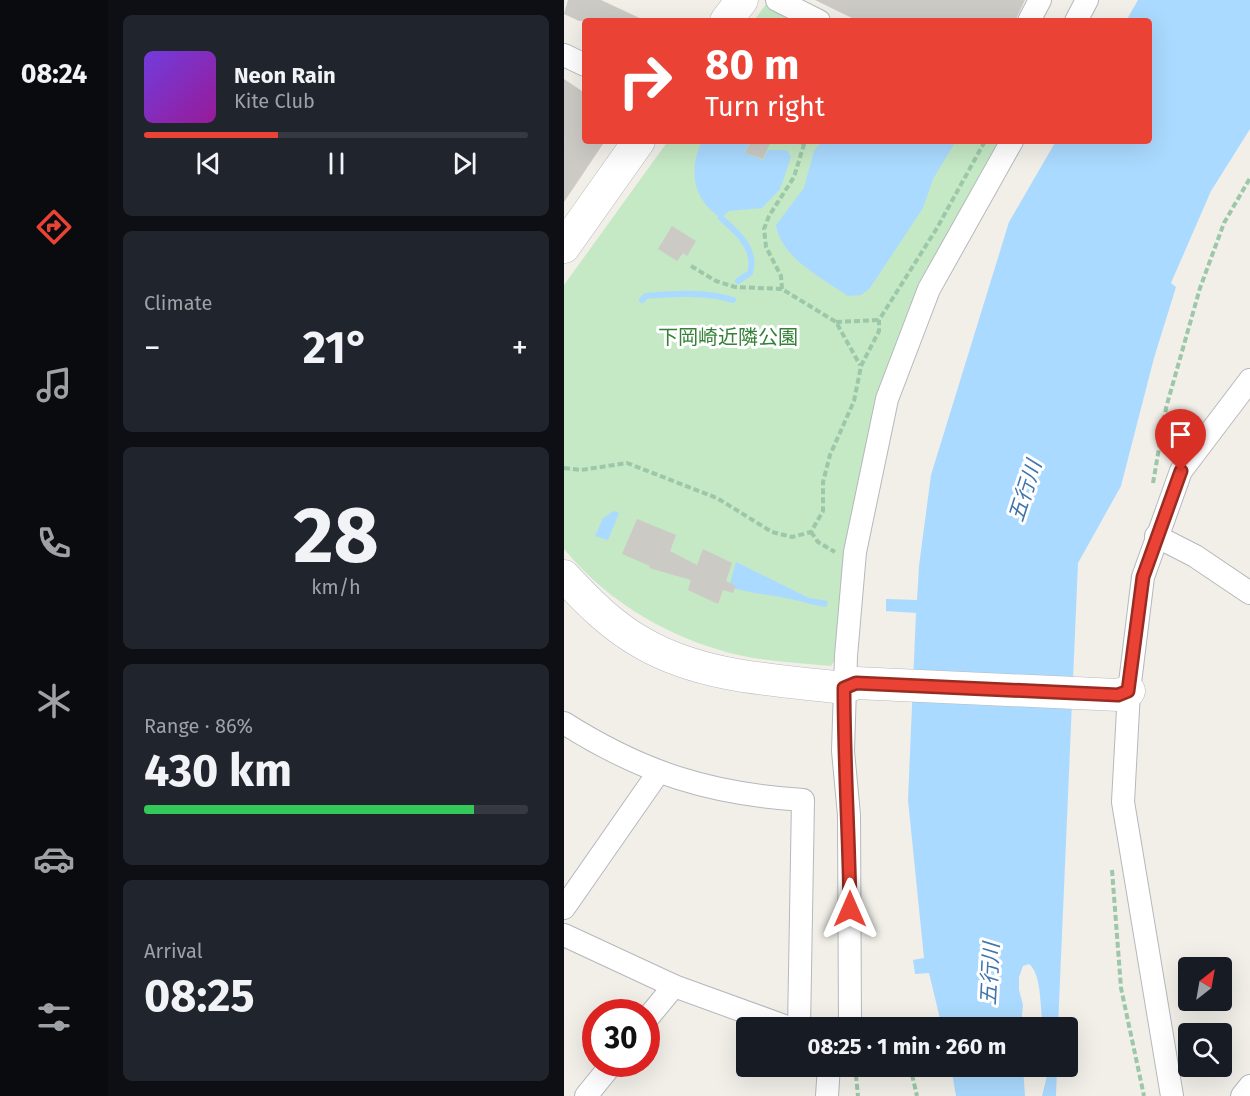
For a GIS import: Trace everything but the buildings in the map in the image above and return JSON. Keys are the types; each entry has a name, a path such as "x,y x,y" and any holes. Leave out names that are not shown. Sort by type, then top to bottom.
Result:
{"street":[{"path":"728,18 742,0"},
{"path":"777,0 813,18"},
{"path":"1031,18 1040,0"},
{"path":"1078,18 1087,0"},
{"path":"564,55 582,64"},
{"path":"564,247 637,144"},
{"path":"850,1017 849,815 843,751 850,685 855,558 869,477 887,399 929,289 1010,144"},
{"path":"1172,1096 1122,801 1123,693 1143,577 1181,471 1250,380"},
{"path":"1156,536 1195,556 1250,593"},
{"path":"564,576 595,609 643,644 674,659 729,674 850,685 1123,693"},
{"path":"564,723 604,749 658,773 755,796 803,800 799,1017"},
{"path":"564,908 658,773"},
{"path":"564,935 674,986 760,1017"},
{"path":"660,1003 674,986"},
{"path":"586,1096 601,1077"},
{"path":"827,1096 828,1077"},
{"path":"1242,1096 1250,1086"}],"path":[{"path":"782,289 781,276 766,247 764,230 768,216 794,177 803,144"},
{"path":"564,468 581,470 627,463 717,498 772,532 792,537 811,532 823,511 823,482 830,455 854,401 861,366 879,331 879,320 937,228 984,144"},
{"path":"1152,488 1166,408 1200,288 1224,223 1250,177"},
{"path":"691,266 716,281 735,287 782,289 836,322 861,366"},
{"path":"836,322 879,320"},
{"path":"811,532 818,542 835,553 855,558"},
{"path":"1112,858 1121,988 1144,1096"},
{"path":"856,1077 858,1096"},
{"path":"913,1077 917,1096"}],"green space":[{"path":"766,4 796,18 756,18"},
{"name":"下岡崎近隣公園","path":"666,144 1005,144 884,390 839,654 831,666 743,656 692,641 644,618 622,603 601,587 564,549 564,285"}],"water":[{"name":"五行川","path":"1138,0 1250,0 1250,129 1211,191 1171,283 1176,287 1154,358 1121,486 1078,563 1058,1017 1042,1017 1038,984 1029,964 1023,966 1019,977 1022,1017 940,1017 929,973 915,974 913,960 924,958 908,800 916,613 886,611 886,599 917,600 931,475 1009,222 1054,144 1152,144 1152,18 1128,18"},
{"path":"701,144 749,144 745,153 763,160 768,150 787,150 791,157 780,189 762,208 729,211 721,218 704,203 699,194 694,174"},
{"path":"820,144 954,144 933,179 923,208 870,288 861,295 848,296 815,274 794,257 779,237 776,225 804,188 814,151"},
{"path":"614,511 619,513 608,540 595,536 603,518"},
{"path":"736,562 809,598 828,601 826,607 729,587"},
{"path":"953,1077 1024,1077 1025,1096 956,1096"},
{"path":"1047,1077 1057,1077 1056,1096 1042,1096"}],"waterway":[{"path":"721,218 744,242 751,256 750,273 738,281"},
{"path":"642,300 646,296 690,294 713,295 733,300"}],"route":[{"path":"850,909 849,815 843,751 844,688 856,683 1118,695 1128,691 1143,577 1181,471"}]}
